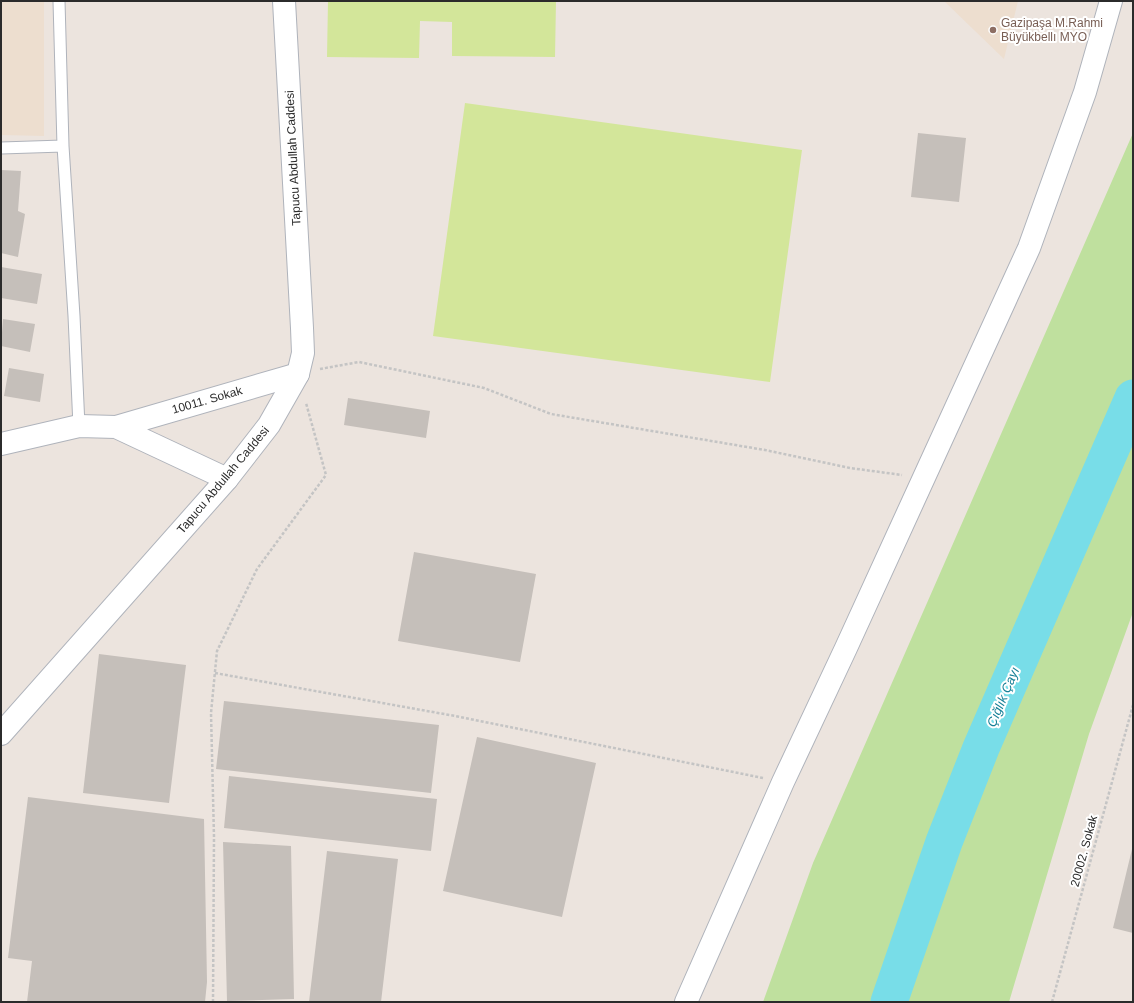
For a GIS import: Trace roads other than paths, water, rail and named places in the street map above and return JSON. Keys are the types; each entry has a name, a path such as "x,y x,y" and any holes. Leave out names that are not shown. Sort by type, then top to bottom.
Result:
{"street":[{"name":"Tapucu Abdullah Caddesi","path":"1,734 227,479 269,425 298,374 303,353 284,1"},
{"path":"686,1002 783,782 1029,248 1084,92 1111,1"},
{"name":"10011. Sokak","path":"1,444 79,426 116,426 298,374"},
{"name":"10011. Sokak","path":"116,426 227,479"}],"lane":[{"path":"59,1 63,146 74,316 79,426"},
{"path":"1,148 63,146"}],"waterway":[{"name":"Çığlık Çayı","path":"889,1002 944,842 981,748 1133,398"}],"place":[{"name":"Gazipaşa M.Rahmi Büyükbellı MYO","path":"993,30"}]}
